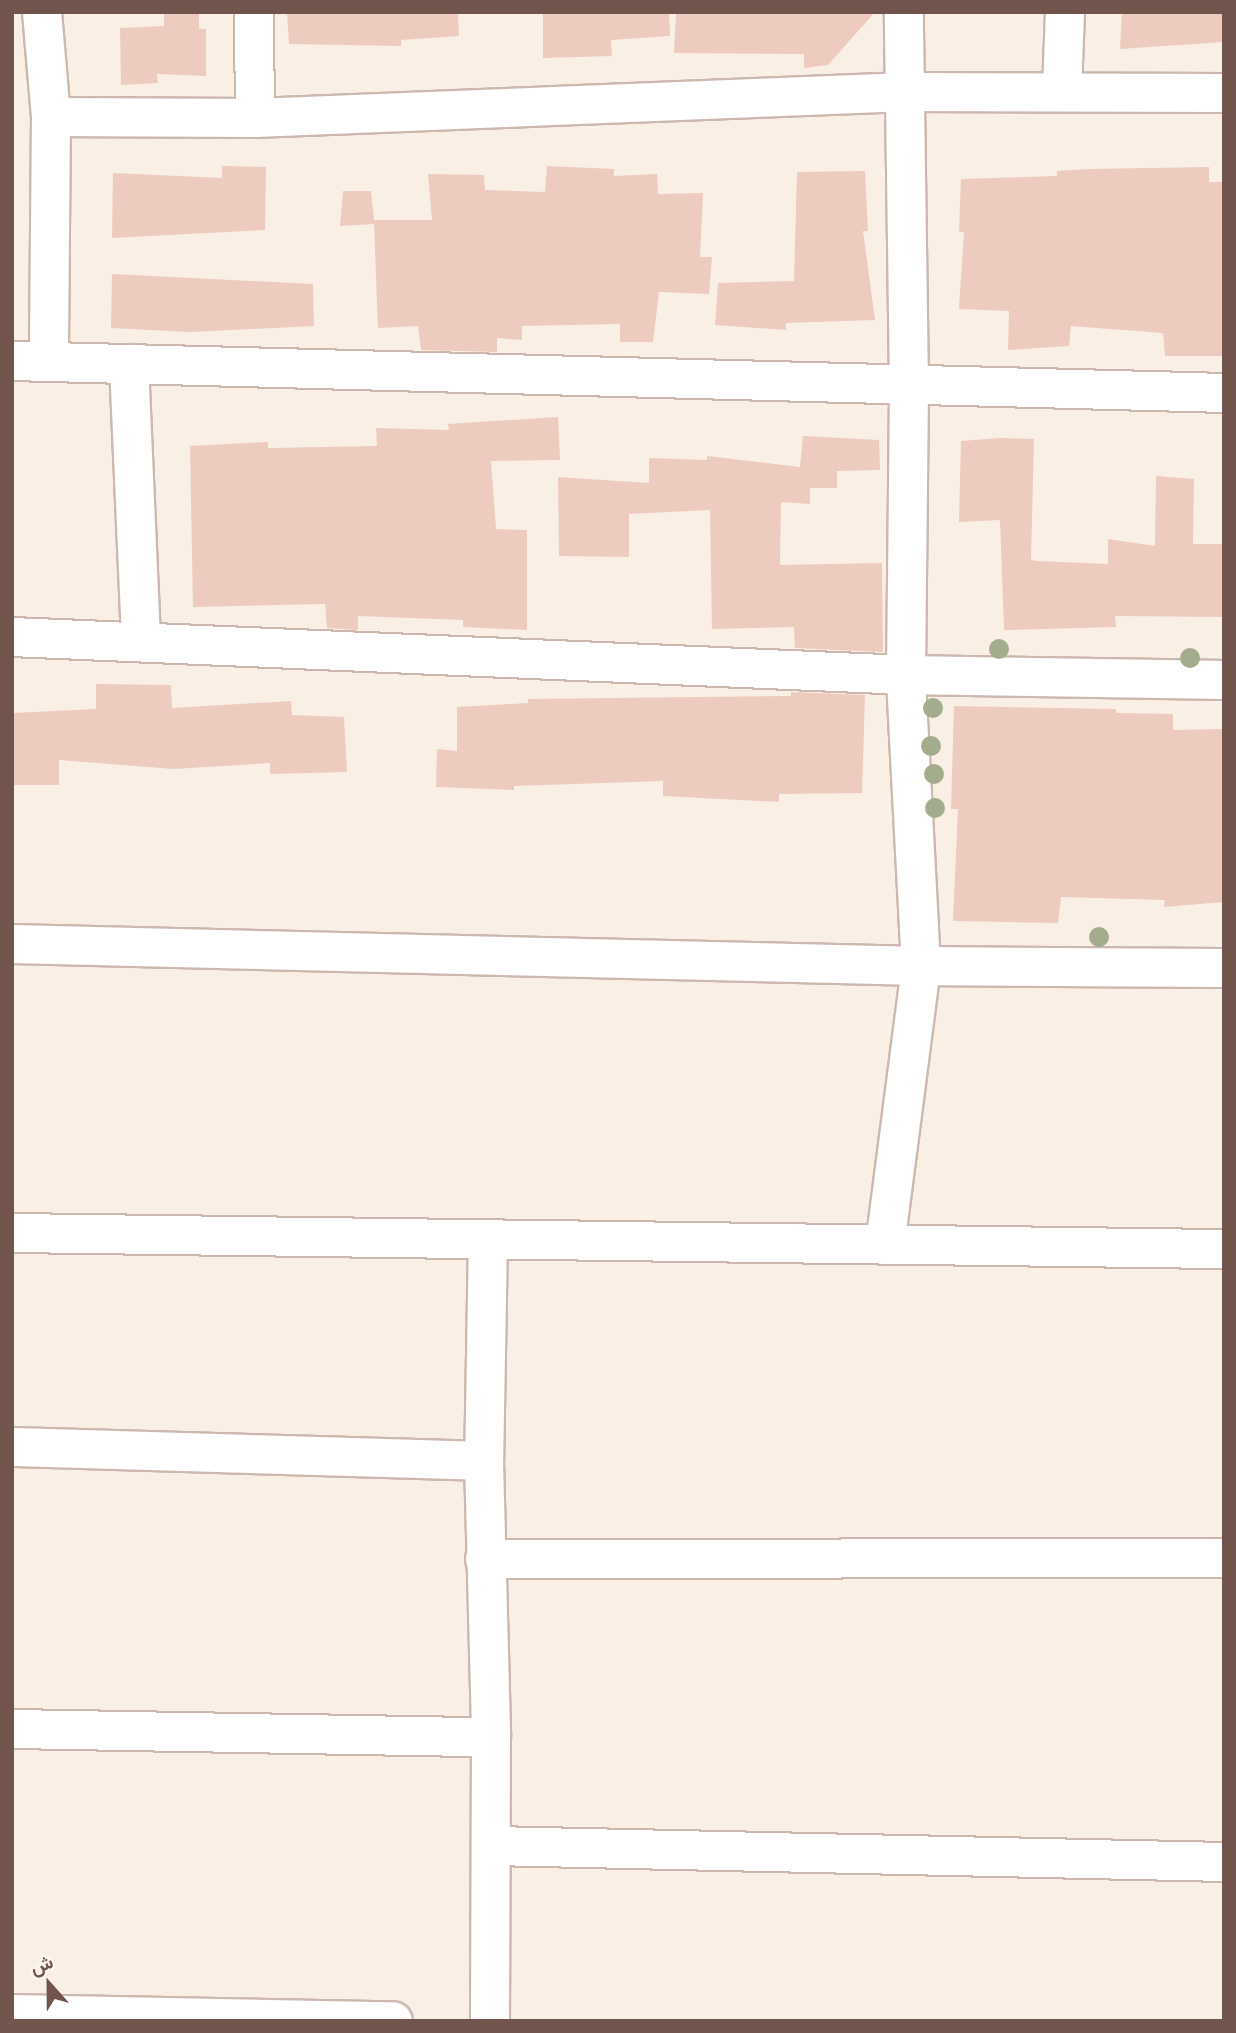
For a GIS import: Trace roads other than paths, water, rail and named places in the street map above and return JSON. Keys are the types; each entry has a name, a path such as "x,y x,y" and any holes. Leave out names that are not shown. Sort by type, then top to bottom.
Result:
{"street":[{"path":"42,12 51,117 31,361 909,387 1224,393"},
{"path":"254,12 255,118"},
{"path":"885,1245 920,966 906,675 909,387 904,12"},
{"path":"1062,90 1065,12"},
{"path":"51,117 255,118 906,92 1062,90 1224,93"},
{"path":"129,365 141,641"},
{"path":"12,637 906,675 1224,680"},
{"path":"12,944 920,966 1224,968"},
{"path":"12,1233 1224,1249"},
{"path":"488,1239 484,1461 491,1737 490,2021"},
{"path":"12,1447 484,1461"},
{"path":"485,1559 1224,1558"},
{"path":"12,1729 491,1737"},
{"path":"492,1846 1224,1862"},
{"path":"12,2014 393,2021"}]}
